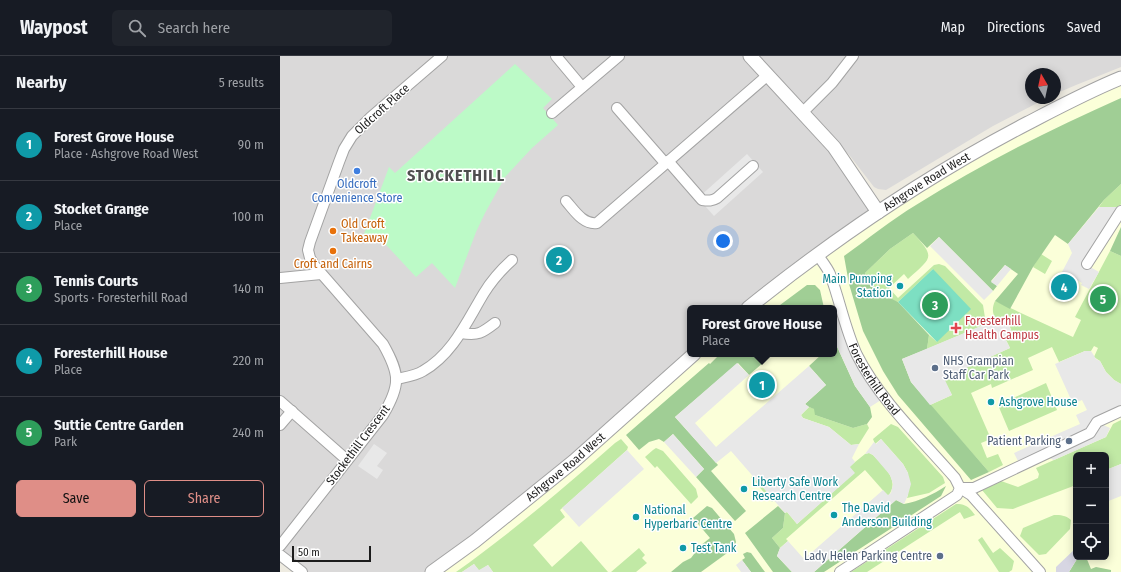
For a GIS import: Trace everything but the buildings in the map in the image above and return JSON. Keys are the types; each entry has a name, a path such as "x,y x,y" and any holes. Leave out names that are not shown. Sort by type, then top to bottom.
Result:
{"street":[{"name":"Oldcroft Place","path":"319,218 344,149 352,136 371,117 442,56"},
{"path":"556,56 582,87"},
{"path":"552,113 619,56"},
{"path":"750,56 834,147 878,212"},
{"path":"803,112 832,83 853,56"},
{"path":"566,201 587,222 597,223 768,75"},
{"name":"Ashgrove Road West","path":"752,305 817,254 913,189 1005,135 1062,105 1121,78"},
{"path":"617,108 702,200 712,201 717,198 753,166"},
{"path":"1087,264 1121,211"},
{"name":"Stockethill Crescent","path":"280,546 383,415 395,390 396,379 390,357 383,344 321,274 310,258 308,250 319,218"},
{"name":"Foresterhill Road","path":"817,254 829,273 857,355 870,375 895,410 955,478 960,488 971,495 1040,572"},
{"path":"396,379 414,375 430,366 443,355 461,333 492,281 512,260"},
{"path":"280,278 321,274"},
{"path":"461,333 471,335 480,334 495,323"},
{"name":"Ashgrove Road West","path":"432,572 475,541 574,461 691,357"},
{"path":"280,401 347,460"},
{"path":"280,425 292,411"},
{"path":"840,572 957,495 960,488 974,488 1090,433 1097,422 1121,411"},
{"path":"280,555 302,572"}],"shaded area":[{"path":"280,56 750,56 768,75 878,212 752,305 687,305 687,357 690,357 432,572 302,572 280,555"},
{"path":"759,56 1121,56 1121,67 1061,91 1061,68 1025,68 1025,104 1035,104 993,126 886,190 874,187 850,156"},
{"name":"Foresterhill Health Campus","path":"1121,79 1121,572 432,572 690,357 837,357 837,305 752,305 891,202"},
{"path":"747,154 763,172 714,216 698,198"},
{"path":"1099,207 1119,207 1090,265 1099,272 1089,289 1081,285 1082,283 1062,272 1072,253 1068,244"},
{"path":"939,237 993,291 984,300 930,246"},
{"path":"1005,265 1011,269 997,286 991,282"},
{"path":"837,308 881,400 870,407 855,386 837,347"},
{"name":"NHS Grampian Staff Car Park","path":"1005,316 1014,337 1006,340 1010,348 944,378 952,395 930,405 911,382 902,359"},
{"path":"1085,351 1091,351 1096,359 1100,361 1106,372 1114,380 1121,384 1121,405 1095,418 1097,422 1110,428 1106,437 1054,460 1042,455 1020,465 1014,453 1080,424 1076,415 1087,410 1082,400 1073,404 1055,364"},
{"path":"737,363 749,375 695,423 716,447 809,366 826,385 805,404 809,407 801,415 803,418 829,427 851,445 859,444 852,458 855,462 850,467 855,473 797,524 787,512 785,513 731,451 716,463 675,417"},
{"path":"673,434 704,469 696,477 664,442"},
{"path":"881,439 903,464 908,473 911,484 904,504 896,500 814,572 792,572 777,556 780,548 788,541 804,559 883,490 888,495 891,493 893,484 890,475 873,455 869,453 865,454 874,442 876,444"},
{"path":"374,444 387,453 377,466 383,470 377,479 358,466"},
{"path":"627,450 644,469 579,527 562,508"},
{"path":"1121,464 1121,496 1109,501 1109,488 1109,469"},
{"path":"1073,551 1073,560 1076,560 1069,572 1056,572 1056,567"},
{"path":"742,560 751,572 741,572 736,565"},
{"path":"474,564 479,570 488,565 493,572 462,572"}],"green space":[{"path":"515,64 552,99 543,108 558,125 532,148 505,177 476,232 455,288 432,263 416,277 376,234 364,234 389,167 395,173"},
{"path":"1121,98 1121,184 1104,200 1068,244 1055,235 1033,267 1010,309 995,301 1018,274 1005,265 991,281 997,286 993,291 939,237 927,248 913,233 890,249 865,273 869,284 879,292 898,302 929,335 927,349 902,359 911,382 989,472 971,480 898,395 883,371 863,331 849,284 844,256 907,211 966,175 1069,122"},
{"path":"1121,184 1121,204 1119,207 1099,207 1104,200"},
{"path":"1121,227 1121,256 1110,251"},
{"path":"913,233 925,248 928,253 928,257 922,266 908,279 904,274 889,288 898,298 934,265 939,264 945,266 983,305 986,324 927,349 929,335 937,342 933,269 898,302 874,288 865,273 890,249"},
{"path":"1110,251 1121,256 1121,384 1114,380 1106,372 1100,361 1094,357 1098,348 1094,346 1091,351 1085,351 1059,362 1052,347 1028,358 1033,370 992,388 991,384 971,393 991,439 981,443 987,458 998,454 1003,465 989,472 930,405 952,395 943,378 1010,348 1006,340 1014,337 1006,317 996,320 993,310 995,301 1073,337 1081,320 1075,317"},
{"path":"1041,254 1052,261 1045,274 1033,267"},
{"path":"933,269 971,309 937,342 898,302"},
{"path":"807,285 815,285 820,290 823,305 780,305"},
{"path":"837,347 855,386 870,407 872,417 867,424 853,428 815,415 814,409 805,404 826,385 809,366 819,357 837,357"},
{"path":"717,357 770,357 749,375 738,363 675,417 718,465 711,471 746,511 735,521 696,477 704,469 673,434 664,442 659,439 649,442 639,450 626,435 709,363 710,364"},
{"path":"1046,383 1057,410 1009,431 998,405"},
{"path":"809,407 815,409 815,415 853,428 867,424 869,428 859,444 851,445 829,427 803,418 801,415"},
{"path":"1121,420 1121,464 1109,469 1109,452 1073,452 1073,486 1013,509 997,508 982,490 1001,481 1018,487 1038,478 1039,474 1036,468 1106,437 1113,424"},
{"path":"891,424 898,427 943,477 945,483 929,493 907,498 908,473 903,464 881,439 875,444 873,439"},
{"path":"621,439 628,447 627,450 560,510 565,517 533,545 552,567 581,541 608,572 493,572 488,565 479,571 474,564 462,572 456,572 557,493"},
{"path":"656,448 663,451 696,489 698,497 691,504 657,466 655,468 645,457"},
{"path":"869,453 873,455 886,469 892,479 893,484 888,496 865,470 786,539 788,541 780,548 772,538 783,528 785,513 787,512 797,524 854,473 849,467 865,454"},
{"path":"755,474 776,499 772,502 751,477"},
{"path":"946,486 941,496 824,572 814,572 896,500 904,504 910,503 926,497"},
{"path":"956,504 967,506 975,515 964,519 960,512 867,572 851,572"},
{"path":"707,506 712,508 734,534 736,542 734,548 701,572 671,572 683,562 691,558 700,546 710,538 693,518"},
{"path":"778,506 785,513 783,528 772,538 780,548 777,556 792,572 773,572 745,533"},
{"path":"1054,515 1067,517 1071,520 1070,529 1046,554 1039,555 1020,536 1023,528"},
{"path":"982,537 993,553 1000,548 1014,561 1012,570 1009,572 999,572 978,540"},
{"path":"639,548 645,555 642,558 647,563 636,572 611,572"},
{"path":"747,552 751,553 765,572 751,572 742,560 745,558 743,554"},
{"path":"1076,560 1087,560 1091,569 1096,567 1111,570 1111,572 1069,572"}],"place":[{"name":"Oldcroft Convenience Store","path":"357,171"},
{"name":"Old Croft Takeaway","path":"333,231"},
{"name":"Croft and Cairns","path":"333,251"},
{"name":"Stocket Grange","path":"559,260"},
{"name":"Main Pumping Station","path":"900,286"},
{"name":"Foresterhill House","path":"1064,287"},
{"name":"Suttie Centre Garden","path":"1103,299"},
{"name":"Tennis Courts","path":"935,305"},
{"name":"Foresterhill Health Campus","path":"956,328"},
{"name":"NHS Grampian Staff Car Park","path":"935,368"},
{"name":"Forest Grove House","path":"762,385"},
{"name":"Ashgrove House","path":"991,402"},
{"name":"Patient Parking","path":"1069,441"},
{"name":"Liberty Safe Work Research Centre","path":"744,489"},
{"name":"The David Anderson Building","path":"834,515"},
{"name":"National Hyperbaric Centre","path":"636,517"},
{"name":"Test Tank","path":"683,548"},
{"name":"Lady Helen Parking Centre","path":"940,556"}],"district":[{"name":"STOCKETHILL","path":"456,175"}]}
